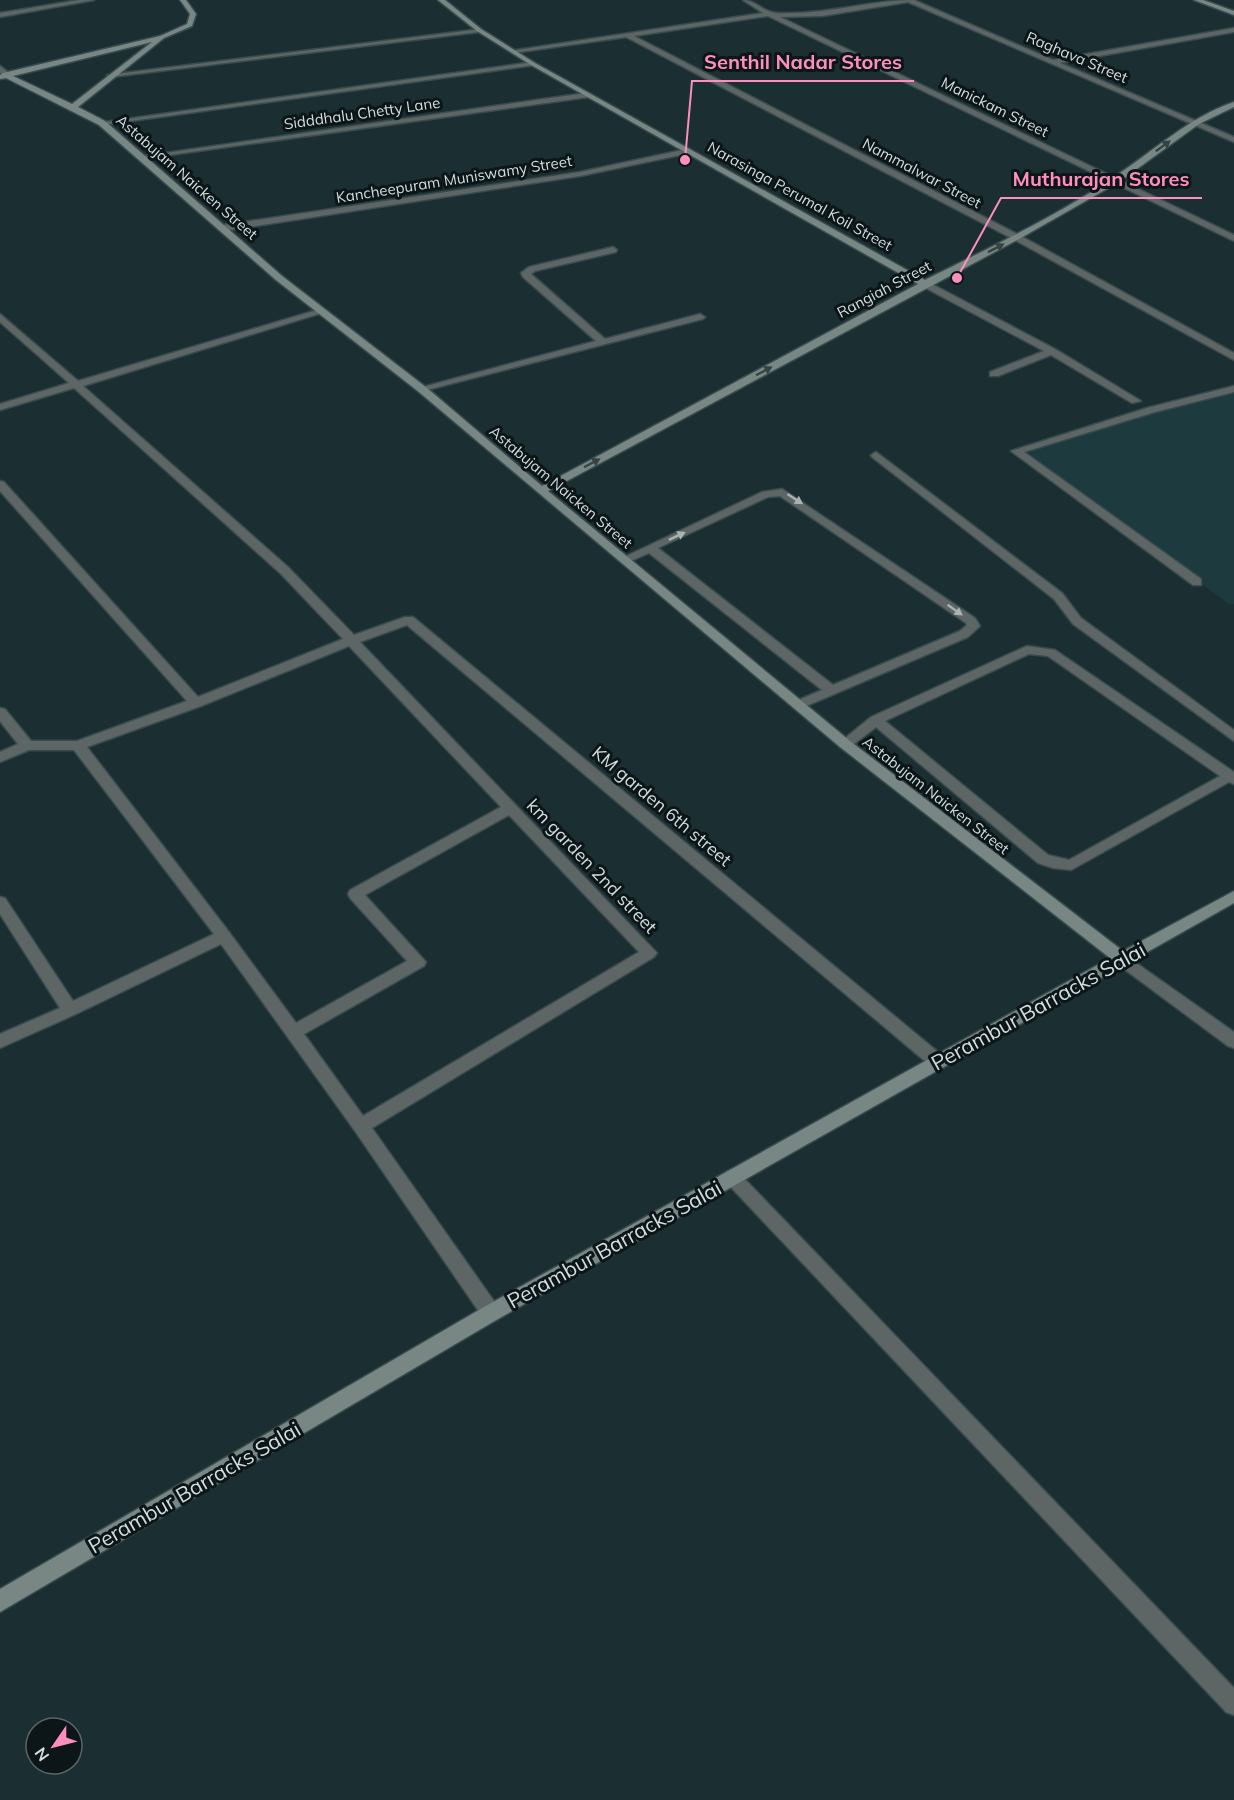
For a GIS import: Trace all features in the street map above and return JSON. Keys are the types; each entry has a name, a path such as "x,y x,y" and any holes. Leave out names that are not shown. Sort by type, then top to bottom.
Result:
{"street":[{"path":"0,15 91,0"},
{"path":"0,68 3,76 162,37 190,25 193,14 183,0"},
{"name":"Narasinga Perumal Koil Street","path":"441,0 479,30 586,95 925,284 1052,351 1136,401"},
{"name":"Manickam Street","path":"746,0 769,14 1234,238"},
{"path":"513,51 769,14 804,15 909,0"},
{"name":"Raghava Street","path":"909,0 1234,140"},
{"path":"1197,0 1234,13"},
{"path":"111,75 479,30"},
{"path":"1052,62 1234,30"},
{"name":"Nammalwar Street","path":"626,34 1016,237 1234,357"},
{"path":"72,107 162,37"},
{"path":"102,123 533,64"},
{"name":"Astabujam Naicken Street","path":"3,76 102,123 320,312 423,390 845,744 1122,959"},
{"name":"Sidddhalu Chetty Lane","path":"141,158 586,95"},
{"name":"Rangiah Street","path":"541,491 1016,237 1116,180 1196,122 1234,104"},
{"name":"Kancheepuram Muniswamy Street","path":"223,228 580,174 687,151"},
{"path":"603,342 544,292 526,273 532,269 613,250"},
{"path":"0,407 320,312"},
{"name":"km garden 2nd street","path":"0,317 284,570 649,953 361,1126"},
{"path":"423,390 700,317"},
{"path":"994,374 1052,351"},
{"path":"1197,582 1016,452 1151,410 1234,389"},
{"path":"876,455 1058,596 1077,621 1234,737"},
{"path":"0,484 196,703"},
{"path":"624,560 766,494 782,492 971,621 974,626 964,634 799,705"},
{"path":"650,548 832,691"},
{"name":"KM garden 6th street","path":"350,641 409,620 938,1062"},
{"path":"0,757 27,746 78,745 196,703 350,641"},
{"path":"845,744 876,720 1027,650 1042,651 1051,653 1232,778 1071,865 1053,863 1043,859 876,720"},
{"path":"0,712 27,746"},
{"path":"78,745 224,936 361,1126 491,1313"},
{"path":"293,1032 418,962 356,894 510,808"},
{"name":"Perambur Barracks Salai","path":"0,1601 491,1313 1234,896"},
{"path":"0,902 70,1010"},
{"path":"0,1041 224,936"},
{"path":"1122,959 1234,1041"},
{"path":"732,1177 1234,1704"}],"shaded area":[{"path":"1234,386 1234,604 1230,605 1023,449 1190,396"}],"place":[{"name":"Senthil Nadar Stores","path":"685,160"},
{"name":"Muthurajan Stores","path":"957,278"}]}
